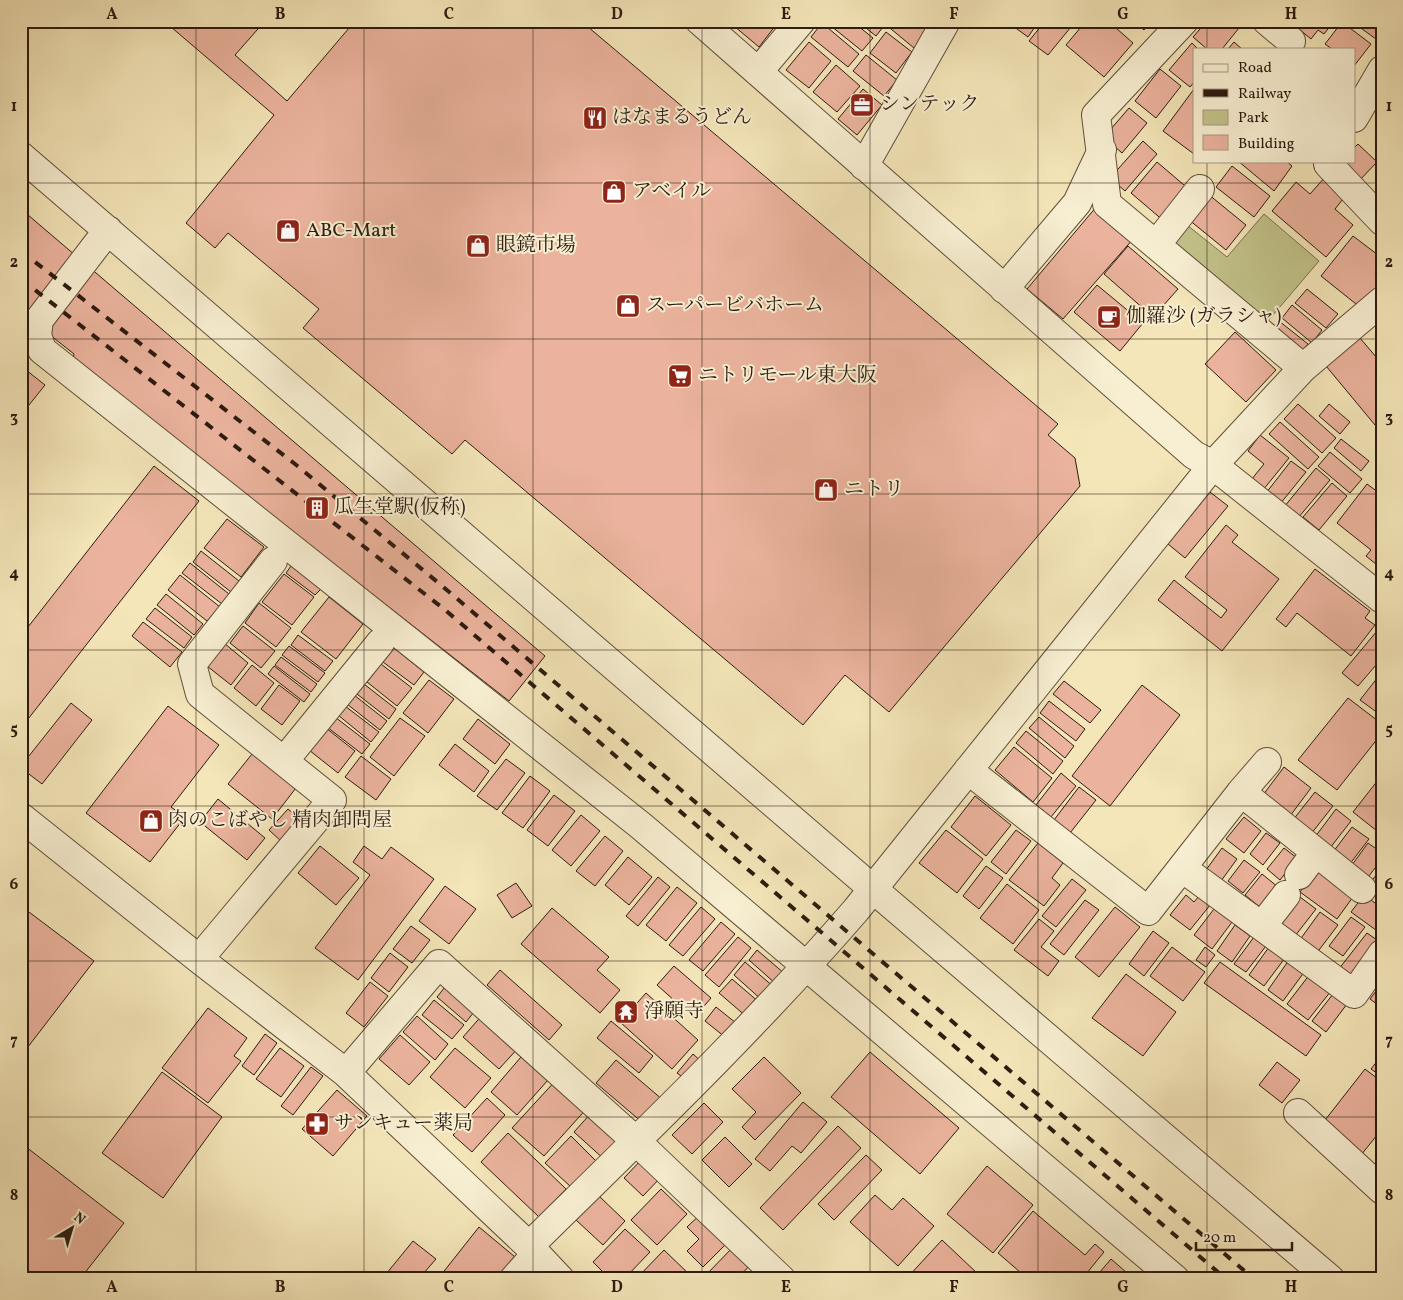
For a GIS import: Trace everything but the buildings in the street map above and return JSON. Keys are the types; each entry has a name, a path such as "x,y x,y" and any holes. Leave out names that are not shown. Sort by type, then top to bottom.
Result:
{"street":[{"path":"700,21 1194,456 1213,464 1382,599"},
{"path":"758,72 801,21"},
{"path":"864,166 946,21"},
{"path":"1184,21 1096,114 1102,150 1107,204 1303,368"},
{"path":"1267,21 1291,41"},
{"path":"1356,115 1382,70"},
{"path":"1004,289 1077,203 1102,150"},
{"path":"21,156 873,889 1330,1279"},
{"path":"1329,162 1328,164 1382,221"},
{"path":"1156,245 1200,189"},
{"path":"108,230 39,320 37,335 42,350 640,825 1175,1279"},
{"path":"514,1279 533,1250 636,1140 807,966 873,889 1213,464 1303,368 1382,301"},
{"path":"199,959 332,800 200,694 192,664 273,560"},
{"path":"284,762 380,643"},
{"path":"968,770 1148,911 1241,792 1267,762"},
{"path":"1241,792 1362,889"},
{"path":"21,816 199,959 346,1073 533,1250 560,1279"},
{"path":"1262,926 1316,852"},
{"path":"1182,868 1354,994 1382,954"},
{"path":"346,1073 439,964 636,1140 781,1279"},
{"path":"1298,1113 1382,1190"}],"green space":[{"path":"1264,214 1319,261 1262,328 1164,243 1182,221 1227,257"}],"railway":[{"path":"21,251 295,464 441,585 1254,1279"},
{"path":"21,279 444,609 1226,1279"}],"place":[{"name":"シンテック","path":"862,105"},
{"name":"はなまるうどん","path":"595,118"},
{"name":"アベイル","path":"614,192"},
{"name":"ABC-Mart","path":"288,231"},
{"name":"眼鏡市場","path":"478,246"},
{"name":"スーパービバホーム","path":"628,306"},
{"name":"伽羅沙 (ガラシャ)","path":"1109,317"},
{"name":"ニトリモール東大阪","path":"680,376"},
{"name":"ニトリ","path":"826,490"},
{"name":"瓜生堂駅(仮称)","path":"317,508"},
{"name":"肉のこばやし 精肉卸問屋","path":"151,821"},
{"name":"淨願寺","path":"626,1012"},
{"name":"サンキュー薬局","path":"317,1124"}]}
